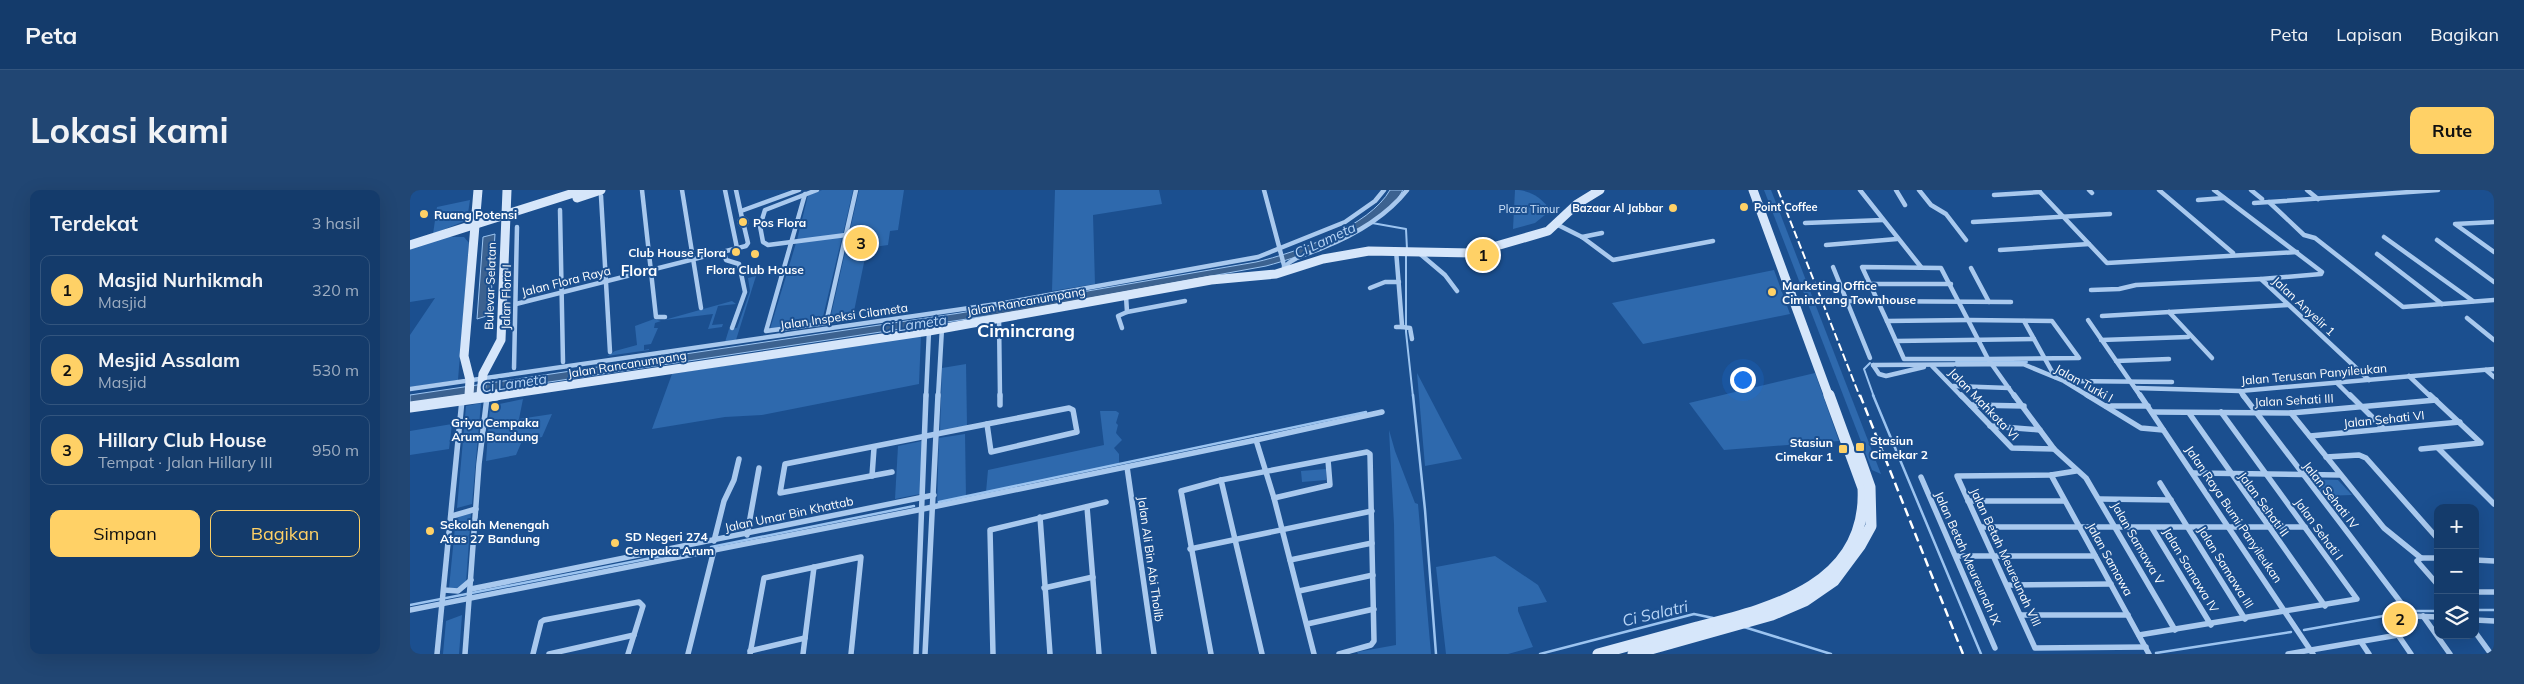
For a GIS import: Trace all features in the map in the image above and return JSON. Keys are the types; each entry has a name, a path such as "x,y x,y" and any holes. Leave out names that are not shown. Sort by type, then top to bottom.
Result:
{"main road":[{"name":"Bulevar Selatan","path":"466,398 470,381 464,356 478,190"},
{"name":"Bulevar Selatan","path":"482,379 501,340 507,190"},
{"path":"506,218 583,190"},
{"name":"Jalan Rancanumpang","path":"410,407 929,331 1369,251 1402,250 1472,253 1540,234 1556,224 1577,204 1600,190"},
{"path":"1598,654 1723,624 1746,623 1772,616 1805,601 1834,581 1860,546 1871,526 1870,487 1828,385 1753,190"},
{"path":"1633,654 1767,609 1816,586 1828,576 1863,524 1863,488 1760,190"},
{"path":"410,245 601,193"},
{"path":"482,379 484,395"}],"street":[{"path":"642,190 656,318 665,317"},
{"path":"682,190 701,308"},
{"path":"724,190 737,248 748,244 736,190"},
{"path":"741,211 799,190"},
{"path":"817,190 766,210 760,226 763,242 768,245 846,235"},
{"path":"806,194 794,242 766,331 826,322 856,190"},
{"path":"1264,190 1285,267 1292,260 1370,223 1390,209 1407,190"},
{"name":"Jalan Inspeksi Cilameta","path":"410,389 1004,302 1249,259 1290,247 1348,219 1369,206 1384,190"},
{"path":"1860,190 1921,267"},
{"path":"1896,190 1905,205"},
{"path":"1919,190 1931,205 1946,214 1966,240"},
{"path":"2159,190 2233,254"},
{"name":"Jalan Anyelir 1","path":"2214,190 2322,273 2261,279"},
{"path":"2251,190 2262,199"},
{"path":"2307,190 2318,199"},
{"path":"2254,203 2438,190"},
{"path":"1994,195 2039,191 2107,263 2297,252"},
{"path":"601,193 610,352"},
{"path":"2198,200 2224,198"},
{"path":"2269,202 2304,235 2315,238 2400,305 2406,307 2494,300"},
{"path":"560,210 563,362"},
{"path":"1973,222 2110,214"},
{"path":"1805,224 1883,220"},
{"path":"2494,222 2455,224 2494,252"},
{"path":"1556,224 1582,237 1608,259 1613,260 1713,241"},
{"name":"Jalan Flora I","path":"514,368 517,227"},
{"path":"1582,237 1602,233"},
{"path":"2384,237 2473,301"},
{"path":"1826,245 1898,239"},
{"path":"2437,240 2494,282"},
{"path":"2000,250 2089,244"},
{"name":"Jalan Flora Raya","path":"516,304 737,248"},
{"path":"1402,250 1399,282 1400,327 1409,328 1412,339"},
{"path":"724,252 726,260 739,264 745,292 732,328"},
{"path":"1419,252 1445,276 1457,291"},
{"path":"2377,254 2442,304"},
{"path":"1833,266 1870,358"},
{"path":"1991,361 1904,359 1862,267 1942,268 1991,361 2054,450 2076,471"},
{"path":"1971,268 1988,302"},
{"path":"2091,290 2119,289 2136,285 2261,279"},
{"name":"Jalan Anyelir 1","path":"2261,279 2368,380"},
{"path":"1370,288 1384,282 1399,282"},
{"path":"1869,284 1950,284"},
{"path":"1126,296 1127,312"},
{"path":"1122,328 1119,314 1185,301"},
{"path":"1847,301 2011,302"},
{"path":"2102,316 2288,305"},
{"path":"2168,312 2212,358"},
{"path":"999,318 1000,405"},
{"path":"2467,318 2494,340"},
{"name":"Jalan Raya Bumi Panyileukan","path":"2088,320 2148,406 2162,430 2194,473 2312,652"},
{"path":"1886,321 2055,322 2079,356 2077,359 1991,361 1932,366 1873,365 1879,374 1886,376 1932,366"},
{"path":"2024,321 2056,378"},
{"path":"926,654 942,328"},
{"path":"916,654 929,331"},
{"path":"2101,340 2188,337"},
{"path":"1896,341 2034,339"},
{"path":"928,347 941,345"},
{"path":"2116,361 2169,359"},
{"name":"Jalan Turki I","path":"1991,361 2023,364 2064,381 2141,428 2162,430"},
{"name":"Jalan Mahkota VI","path":"1932,366 1954,386 2012,448 2054,450"},
{"name":"Jalan Terusan Panyileukan","path":"2135,388 2240,392 2494,369"},
{"path":"2486,370 2494,377"},
{"path":"2409,376 2481,443 2421,449"},
{"path":"2064,381 2172,382"},
{"path":"2337,383 2383,428"},
{"path":"1954,386 2009,388"},
{"name":"Jalan Sehati IV","path":"2240,392 2411,616"},
{"path":"465,654 484,395"},
{"path":"437,654 466,398"},
{"name":"Jalan Sehati III","path":"2152,412 2291,413 2361,405 2436,400"},
{"path":"1971,404 2024,406"},
{"path":"2105,406 2148,406"},
{"path":"892,472 780,493 785,464 874,448 987,424 1069,408 1074,410 1077,432 991,452 987,424"},
{"name":"Jalan Umar Bin Khattab","path":"470,593 934,507 1382,412"},
{"name":"Jalan Sehati I","path":"2139,635 2211,625 2286,610 2325,606 2357,599 2221,412"},
{"name":"Jalan Sehati II","path":"2189,413 2230,474 2325,606"},
{"path":"2291,413 2384,528 2421,558"},
{"name":"Jalan Sehati VI","path":"2310,436 2460,422"},
{"path":"1990,426 2040,430"},
{"path":"1256,440 1274,498 1314,654"},
{"path":"872,476 874,448"},
{"path":"2438,448 2494,504"},
{"path":"1210,654 1181,491 1221,480 1365,452 1370,454 1374,609 1373,643 1340,654"},
{"path":"2326,457 2359,455 2366,458 2434,536"},
{"path":"688,654 712,541 724,501 734,480 739,459"},
{"path":"1274,498 1330,485 1328,460"},
{"name":"Jalan Ali Bin Abi Tholib","path":"1126,467 1154,654"},
{"path":"747,534 759,468"},
{"path":"2051,475 2076,471"},
{"name":"Jalan Samawa V","path":"2076,471 2086,478 2100,499 2175,630"},
{"path":"2194,473 2340,475"},
{"name":"Jalan Betah Meureunah VIII","path":"2051,475 1957,476 1995,556 2035,648 2148,651"},
{"name":"Jalan Samawa","path":"2051,475 2148,651"},
{"name":"Jalan Betah Meureunah IX","path":"1921,477 1995,648"},
{"path":"1221,480 1262,654"},
{"path":"2160,483 2170,499"},
{"name":"Jalan Umar Bin Khattab","path":"470,593 934,495"},
{"path":"2100,499 2170,499"},
{"name":"Jalan Samawa III","path":"2170,499 2245,619"},
{"path":"1968,500 2064,501"},
{"path":"993,654 989,532 993,528 1106,502"},
{"path":"1086,507 1099,654"},
{"path":"452,516 476,509"},
{"path":"1190,549 1372,510"},
{"path":"1040,517 1050,654"},
{"path":"1981,527 2305,527"},
{"name":"Jalan Samawa IV","path":"2152,528 2211,625"},
{"path":"1290,560 1372,543"},
{"path":"1956,556 2095,556"},
{"path":"805,638 750,652 763,580 814,567 862,558 852,654"},
{"path":"2434,558 2418,558 2417,562 2434,581"},
{"path":"2479,560 2494,561"},
{"path":"803,654 814,567"},
{"path":"1299,591 1373,575"},
{"path":"1044,588 1093,578"},
{"path":"410,610 458,591 471,580"},
{"path":"2008,585 2112,584"},
{"path":"2479,592 2494,592"},
{"path":"443,597 470,593"},
{"path":"533,654 542,621 639,602 643,606 628,654"},
{"path":"1307,624 1374,609"},
{"path":"2021,615 2128,616"},
{"path":"2288,654 2312,652 2398,634 2410,626 2411,616 2434,617"},
{"path":"2423,616 2450,654"},
{"path":"2479,620 2494,621"},
{"path":"2398,634 2411,654"},
{"path":"549,654 634,635"},
{"path":"2479,638 2491,654"},
{"path":"2362,642 2369,654"}],"green space":[{"path":"822,190 853,190 843,234 797,240 808,195"},
{"path":"859,190 904,190 898,230 890,231 888,245 867,248 852,321 829,324"},
{"path":"1055,190 1159,190 1162,204 1093,215 1095,284 1052,291"},
{"name":"Plaza Timur","path":"1515,190 1526,191 1535,196 1551,210 1535,223 1513,229"},
{"path":"1764,190 1771,190 1881,474 1872,470"},
{"path":"470,200 467,220 433,234 437,207"},
{"path":"447,237 464,237 469,243 458,380 410,387 410,335 435,298 410,302 410,247"},
{"path":"842,237 822,321 770,329 796,243"},
{"path":"1774,270 1790,314 1643,344 1612,303"},
{"path":"756,276 736,340 725,342 729,329 737,328 750,291 748,278"},
{"path":"732,301 736,304 718,306 712,325 723,324 722,327 708,329 713,314 664,320"},
{"path":"654,319 661,321 655,323 654,328 658,328 651,344 644,345 644,350 649,350 607,356 615,351 637,345 635,326"},
{"path":"921,335 919,384 762,415 725,417 652,429 672,374"},
{"path":"966,364 967,426 940,431 942,368"},
{"path":"1417,373 1462,459 1425,466"},
{"path":"1815,373 1839,441 1724,450 1689,403"},
{"path":"523,399 519,419 552,414 542,437 522,441 516,455 486,461 490,406"},
{"path":"481,403 472,504 457,508 466,406"},
{"path":"1100,411 1116,411 1119,413 1116,433 1122,440 1114,448 1119,454 1119,464 986,492 988,470 1104,445"},
{"path":"452,424 449,449 410,455 410,431"},
{"path":"1389,430 1415,503 1418,504 1431,654 1358,654 1357,652 1396,645 1394,524"},
{"path":"965,434 966,497 937,504 939,438"},
{"path":"922,441 920,494 895,499 898,446"},
{"path":"1326,469 1326,480 1302,482 1301,471"},
{"path":"2308,479 2338,480 2352,495 2321,496"},
{"path":"471,513 466,583 456,589 449,588 456,517"},
{"path":"1495,556 1538,585 1547,602 1518,607 1533,647 1508,654 1446,654 1436,567"},
{"path":"462,615 459,654 443,654 446,621"}],"water":[{"name":"Ci Lameta","path":"1390,190 1403,190 1393,204 1361,228 1321,248 1266,266 1020,311 410,403 410,395 960,313 1256,262 1311,245 1349,226 1380,203"},
{"path":"495,234 490,315 477,319 483,237"}],"waterway":[{"path":"1372,223 1406,229 1407,249"},
{"path":"1406,254 1406,332 1413,397"},
{"path":"1956,362 2027,362"},
{"path":"1870,363 1864,369 1874,397"},
{"path":"1413,395 1425,510 1436,654"},
{"path":"1873,395 1981,654"},
{"path":"939,502 1366,412"},
{"path":"711,547 914,506"},
{"path":"410,605 677,553"},
{"path":"2479,610 2494,610"},
{"path":"2414,611 2434,611"},
{"name":"Ci Salatri","path":"1540,654 1694,614 1713,618"},
{"path":"2304,630 2389,615"},
{"name":"Ci Salatri","path":"1744,627 1831,654"},
{"path":"2156,653 2291,632"}],"railway":[{"path":"1778,190 1860,397"},
{"path":"1860,395 1963,654"}],"place":[{"name":"Point Coffee","path":"1744,207"},
{"name":"Bazaar Al Jabbar","path":"1673,208"},
{"name":"Ruang Potensi","path":"424,214"},
{"name":"Pos Flora","path":"743,222"},
{"name":"Hillary Club House","path":"861,243"},
{"name":"Club House Flora","path":"736,252"},
{"name":"Flora Club House","path":"755,254"},
{"name":"Masjid Nurhikmah","path":"1483,255"},
{"name":"Marketing Office Cimincrang Townhouse","path":"1772,292"},
{"name":"Griya Cempaka Arum Bandung","path":"495,407"},
{"name":"Stasiun Cimekar 2","path":"1860,447"},
{"name":"Stasiun Cimekar 1","path":"1843,449"},
{"name":"Sekolah Menengah Atas 27 Bandung","path":"430,531"},
{"name":"SD Negeri 274 Cempaka Arum","path":"615,543"},
{"name":"Mesjid Assalam","path":"2400,619"}],"district":[{"name":"Flora","path":"639,270"},
{"name":"Cimincrang","path":"1026,330"}]}
